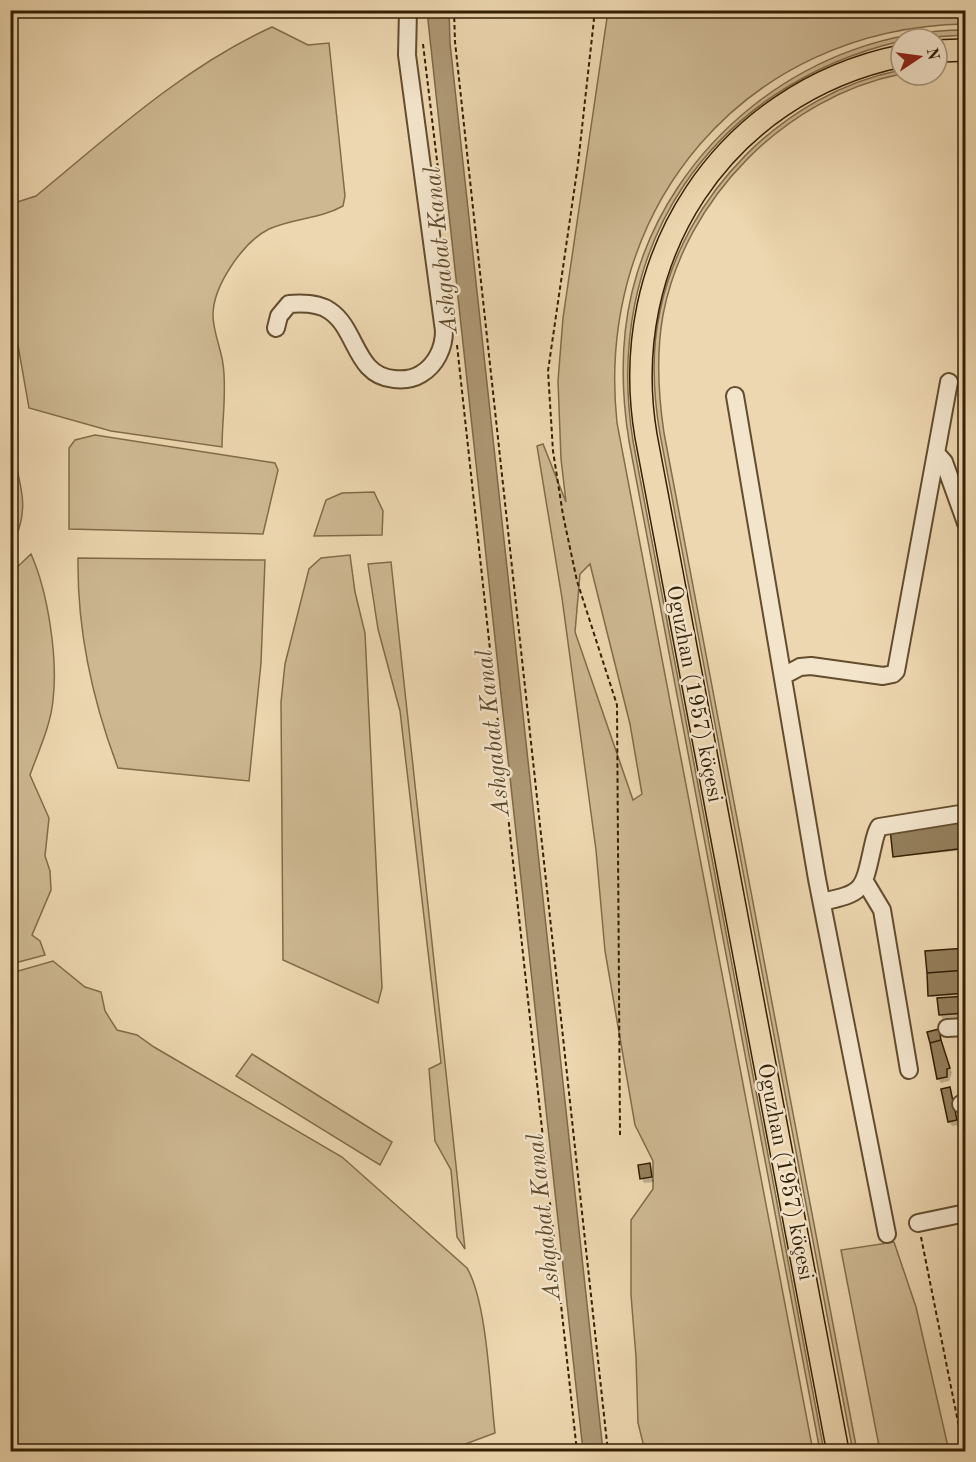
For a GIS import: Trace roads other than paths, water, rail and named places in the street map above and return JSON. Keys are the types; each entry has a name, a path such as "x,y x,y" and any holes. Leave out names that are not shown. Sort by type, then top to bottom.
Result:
{"main road":[{"path":"949,51 966,50"},
{"name":"Oguzhan (1957) köçesi","path":"838,1452 646,436 639,361 645,311 662,255 687,205 724,155 759,124 798,96 845,72 889,59"}],"lane":[{"path":"276,328 279,316 289,304 321,307 330,311 341,322 366,364 383,378 410,379 421,374 439,354 444,331 407,55 408,10"},
{"path":"783,676 800,667 811,666 883,675 893,674 896,671 949,382"},
{"path":"735,396 822,902 887,1234"},
{"path":"936,453 944,462 966,523"},
{"path":"822,902 852,896 864,880 879,827 966,813"},
{"path":"864,880 882,910 909,1070"},
{"path":"947,1028 966,1027"},
{"path":"918,1223 966,1212"}],"water label":[{"name":"Ashgabat Kanal","path":"442,250"},
{"name":"Ashgabat Kanal","path":"494,733"},
{"name":"Ashgabat Kanal","path":"545,1217"}]}
